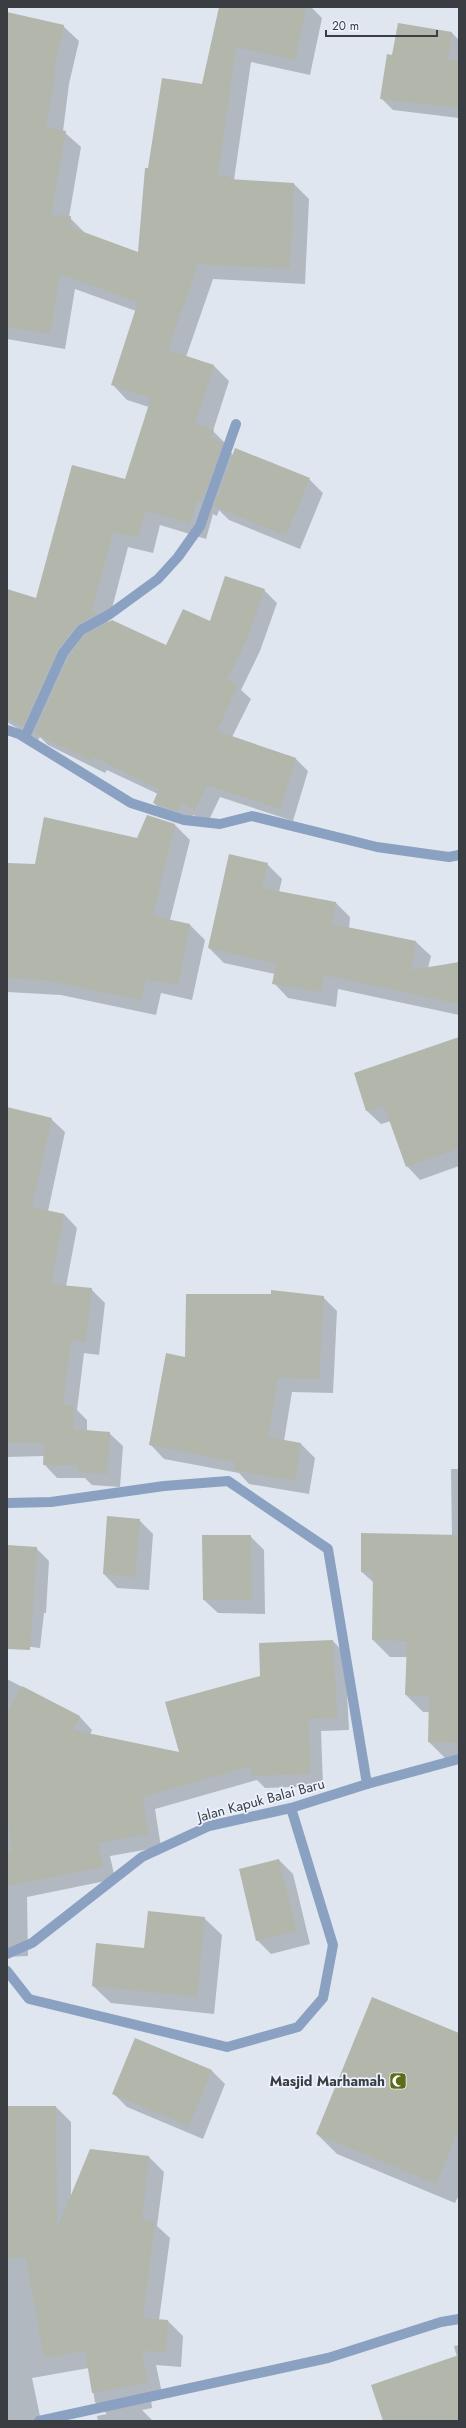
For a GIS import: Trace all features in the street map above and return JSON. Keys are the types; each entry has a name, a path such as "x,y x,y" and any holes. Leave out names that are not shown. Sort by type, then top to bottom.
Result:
{"street":[{"path":"25,737 63,653 81,630 110,614 158,579 178,557 200,526 236,424"},
{"path":"7,730 25,737 131,803 184,820 220,824 252,816 377,846 449,857 459,855"},
{"path":"7,1503 51,1502 164,1486 228,1481 328,1549 366,1784"},
{"name":"Jalan Kapuk Balai Baru","path":"7,1954 32,1943 142,1856 209,1826 291,1808 366,1784 459,1759"},
{"path":"7,1971 29,2000 227,2047 298,2027 323,1998 333,1945 291,1808"},
{"path":"39,2421 328,2358 441,2322 459,2319"}],"building":[{"path":"219,7 306,7 295,60 236,47 218,175 230,176 230,179 294,183 290,269 198,264 168,350 214,365 195,424 214,430 211,438 223,443 202,501 198,500 190,524 145,510 138,538 113,532 92,611 97,614 76,626 58,649 23,726 7,717 7,589 36,598 72,465 125,479 151,398 111,385 138,302 60,274 50,334 7,327 7,12 64,25 54,69 56,69 46,127 66,131 51,215 71,216 70,227 138,252 145,168 148,168 162,78 202,84"},
{"path":"398,23 452,32 448,60 459,61 459,108 380,99 387,54 392,55"},
{"path":"235,448 310,478 286,536 214,506"},
{"path":"225,576 265,589 248,636 227,680 238,685 217,731 296,758 280,809 207,785 195,810 180,803 178,811 153,803 159,789 94,757 92,761 34,733 69,656 85,635 112,620 166,645 183,609 210,621"},
{"path":"147,815 175,824 153,916 190,924 178,985 146,979 141,1000 46,980 7,978 7,863 35,864 44,817 137,838"},
{"path":"229,854 268,863 262,888 336,902 332,924 416,941 411,970 459,962 459,1004 324,975 321,992 272,984 276,964 208,948"},
{"path":"459,1037 459,1148 406,1167 384,1106 366,1111 354,1073"},
{"path":"7,1107 52,1118 32,1207 64,1214 51,1284 92,1288 86,1342 71,1340 63,1405 74,1405 73,1429 110,1432 107,1474 78,1472 78,1465 43,1465 44,1443 7,1443"},
{"path":"271,1290 324,1296 319,1379 278,1378 268,1437 301,1443 295,1481 234,1470 235,1462 149,1445 166,1353 185,1357 186,1294 271,1294"},
{"path":"107,1516 140,1519 135,1577 103,1574"},
{"path":"361,1533 459,1535 459,1743 428,1742 429,1696 405,1695 407,1641 372,1640 373,1573 361,1572"},
{"path":"202,1535 251,1535 252,1600 203,1600"},
{"path":"7,1545 37,1547 30,1650 7,1649"},
{"path":"333,1640 337,1718 308,1719 311,1774 251,1776 251,1766 142,1797 149,1834 98,1843 103,1867 7,1886 7,1851 12,1851 7,1815 7,1713 22,1686 80,1716 73,1730 179,1752 165,1702 260,1676 259,1643"},
{"path":"279,1859 297,1931 256,1941 239,1869"},
{"path":"148,1911 205,1917 197,1997 92,1986 96,1943 144,1948"},
{"name":"Masjid Marhamah","path":"372,1997 459,2033 459,2128 436,2184 316,2134"},
{"path":"135,2038 212,2070 189,2126 112,2094"},
{"path":"7,2106 56,2106 57,2229 90,2149 149,2156 142,2220 155,2222 143,2318 168,2320 166,2352 142,2351 148,2383 92,2393 85,2351 44,2358 26,2258 7,2258"},
{"path":"459,2355 459,2421 383,2421 371,2385"}],"place":[{"name":"Masjid Marhamah","path":"398,2081"}]}
